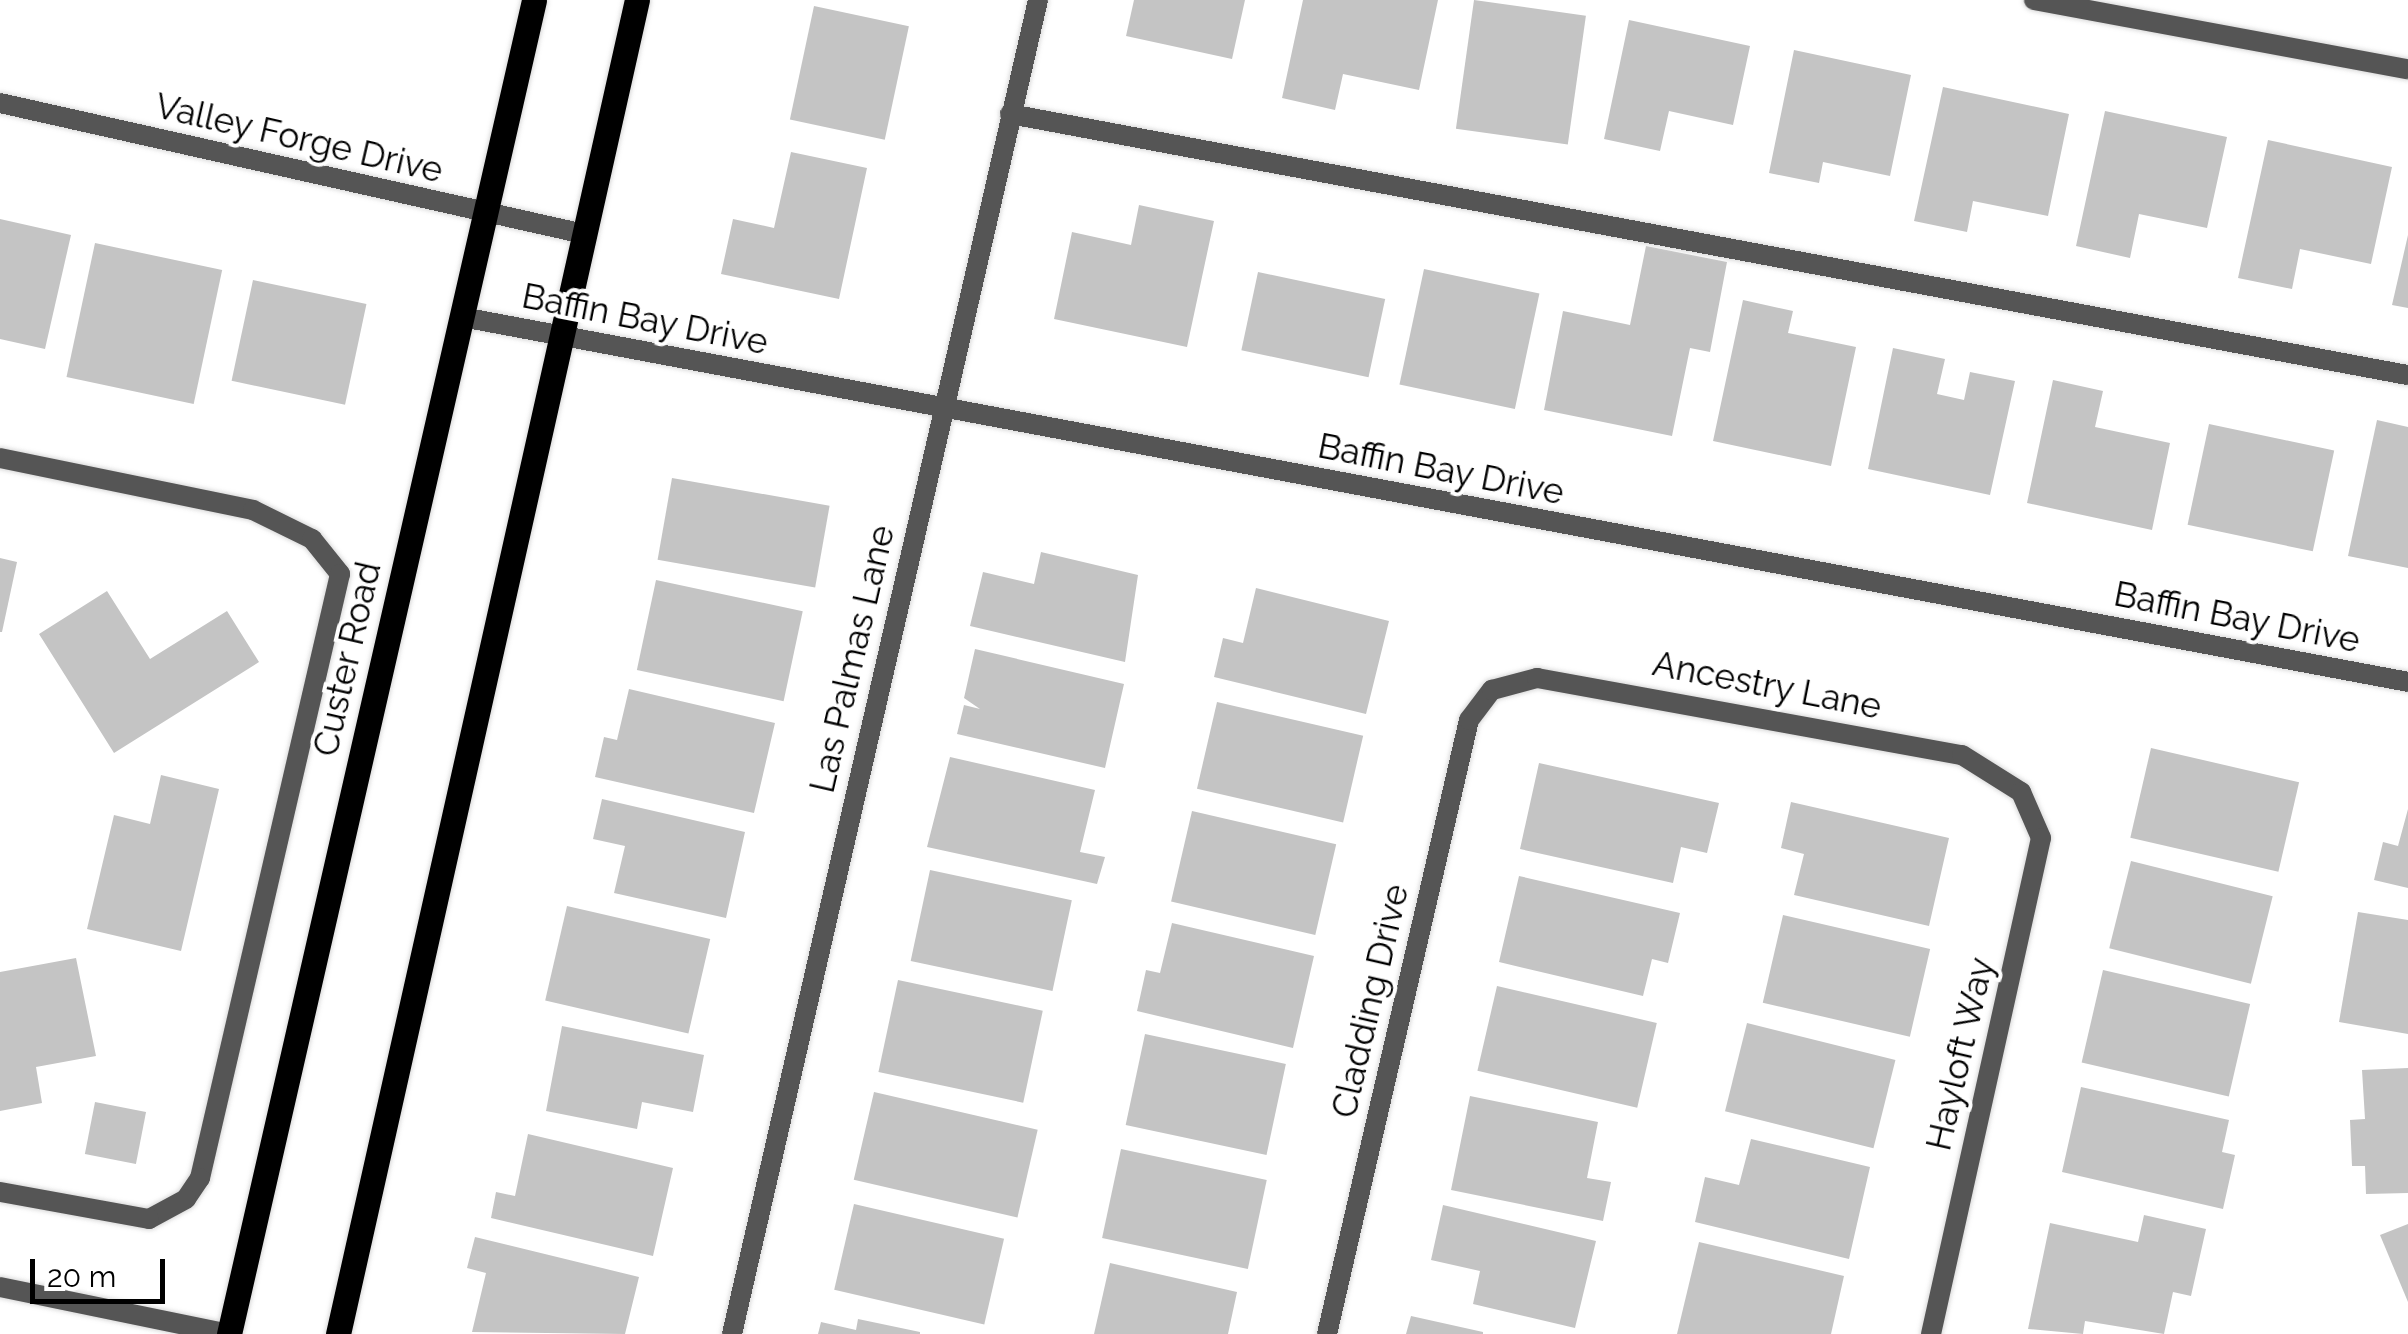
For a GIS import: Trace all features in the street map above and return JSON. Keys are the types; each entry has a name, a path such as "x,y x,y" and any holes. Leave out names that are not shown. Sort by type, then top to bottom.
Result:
{"main road":[{"name":"Custer Road","path":"229,1334 534,0"},
{"path":"338,1334 637,0"}],"street":[{"name":"Las Palmas Lane","path":"732,1334 1038,0"},
{"path":"2034,0 2408,70"},
{"name":"Valley Forge Drive","path":"0,103 584,234"},
{"path":"1010,114 2408,375"},
{"name":"Baffin Bay Drive","path":"462,317 2408,682"},
{"path":"0,458 253,510 312,539 340,574 200,1178 186,1200 149,1218 0,1192"},
{"name":"Ancestry Lane","path":"1492,690 1563,680 1962,755 2021,792"},
{"name":"Cladding Drive","path":"1327,1334 1468,720 1492,690"},
{"name":"Hayloft Way","path":"1932,1334 2042,838 2021,792"},
{"path":"0,1287 229,1334"}],"building":[{"path":"1134,0 1245,0 1232,59 1126,36"},
{"path":"1303,0 1438,0 1419,90 1343,74 1335,110 1282,98"},
{"path":"1474,0 1586,16 1568,144 1456,129"},
{"path":"814,6 909,26 885,140 790,119"},
{"path":"1629,20 1750,46 1733,125 1669,111 1660,151 1604,139"},
{"path":"1794,50 1911,75 1890,176 1823,162 1819,183 1769,173"},
{"path":"1943,87 2069,114 2048,216 1973,201 1967,232 1914,221"},
{"path":"2105,111 2227,137 2207,228 2139,214 2130,258 2076,246"},
{"path":"2268,140 2392,167 2371,264 2300,249 2292,289 2238,278"},
{"path":"791,152 867,168 839,299 721,274 733,219 774,228"},
{"path":"1139,205 1214,221 1187,347 1054,319 1072,232 1131,245"},
{"path":"0,219 71,235 45,349 0,339"},
{"path":"2408,235 2408,308 2392,305"},
{"path":"95,243 222,270 194,404 67,377"},
{"path":"1646,246 1727,262 1710,352 1690,348 1672,436 1544,410 1563,311 1630,325"},
{"path":"1424,269 1539,294 1515,409 1399,384"},
{"path":"1258,272 1385,299 1369,377 1241,350"},
{"path":"253,280 366,304 345,405 232,381"},
{"path":"1743,300 1793,311 1788,333 1856,347 1831,466 1713,441"},
{"path":"1893,348 1945,359 1937,394 1964,400 1970,372 2015,381 1990,495 1868,469"},
{"path":"2053,380 2103,391 2095,427 2170,443 2152,530 2027,503"},
{"path":"2377,420 2408,427 2408,568 2348,556"},
{"path":"2209,424 2334,451 2313,551 2188,525"},
{"path":"672,478 830,506 815,588 658,560"},
{"path":"1041,552 1138,575 1125,662 970,626 983,572 1034,584"},
{"path":"0,558 17,562 2,632 0,632"},
{"path":"656,580 803,611 784,701 637,670"},
{"path":"1256,588 1389,621 1366,714 1214,677 1223,638 1243,643"},
{"path":"107,591 150,659 227,611 259,662 114,753 39,634"},
{"path":"975,649 1124,684 1105,768 957,734 964,705 980,709 964,698"},
{"path":"629,689 775,723 754,813 595,777 604,737 617,740"},
{"path":"1217,702 1363,736 1343,822 1197,789"},
{"path":"2151,748 2299,782 2278,872 2130,838"},
{"path":"950,757 1095,790 1080,852 1105,857 1097,884 927,847"},
{"path":"1539,763 1719,803 1707,853 1681,847 1673,883 1520,849"},
{"path":"161,775 219,789 181,951 87,929 114,815 150,824"},
{"path":"602,799 745,832 726,918 614,893 625,846 593,839"},
{"path":"1791,802 1949,838 1929,926 1794,895 1804,854 1781,848"},
{"path":"2408,809 2408,888 2374,880 2383,842 2398,846"},
{"path":"1192,811 1336,844 1315,935 1171,902"},
{"path":"2131,861 2273,896 2251,984 2109,948"},
{"path":"930,870 1072,900 1052,991 911,961"},
{"path":"1519,876 1680,913 1668,963 1652,959 1643,996 1499,962"},
{"path":"567,906 710,939 688,1034 545,1001"},
{"path":"2358,912 2408,920 2408,1034 2339,1022"},
{"path":"1783,915 1930,949 1910,1037 1763,1003"},
{"path":"1172,923 1314,956 1293,1048 1137,1011 1146,970 1160,973"},
{"path":"76,958 96,1056 36,1067 42,1103 0,1111 0,972"},
{"path":"2103,970 2250,1004 2229,1097 2082,1063"},
{"path":"898,980 1043,1011 1023,1103 878,1072"},
{"path":"1497,986 1657,1023 1637,1108 1477,1071"},
{"path":"1747,1023 1895,1060 1873,1148 1725,1111"},
{"path":"562,1026 704,1055 693,1112 642,1102 637,1129 546,1111"},
{"path":"1145,1034 1286,1064 1267,1155 1126,1125"},
{"path":"2408,1068 2408,1193 2366,1194 2365,1166 2352,1166 2350,1120 2365,1119 2362,1070"},
{"path":"2081,1087 2229,1120 2222,1152 2235,1155 2223,1209 2062,1172"},
{"path":"874,1092 1038,1130 1017,1217 854,1180"},
{"path":"1470,1096 1598,1122 1587,1178 1611,1182 1603,1221 1451,1190"},
{"path":"95,1102 146,1112 136,1164 85,1154"},
{"path":"528,1134 673,1168 653,1256 491,1218 496,1192 515,1196"},
{"path":"1751,1139 1870,1167 1849,1259 1695,1222 1705,1177 1739,1185"},
{"path":"1121,1149 1267,1180 1248,1269 1102,1238"},
{"path":"854,1204 1004,1239 984,1324 834,1290"},
{"path":"1443,1205 1596,1241 1575,1328 1473,1304 1480,1271 1431,1260"},
{"path":"2144,1215 2206,1229 2191,1296 2173,1292 2164,1334 2085,1321 2083,1334 2028,1329 2050,1223 2138,1242"},
{"path":"2408,1224 2408,1302 2380,1235"},
{"path":"475,1237 639,1277 625,1334 472,1332 486,1273 467,1268"},
{"path":"1699,1242 1844,1276 1831,1334 1677,1334"},
{"path":"1110,1263 1237,1292 1228,1334 1094,1334"},
{"path":"1411,1316 1483,1332 1483,1334 1406,1334"},
{"path":"858,1319 920,1334 818,1334 821,1322 856,1330"}]}
